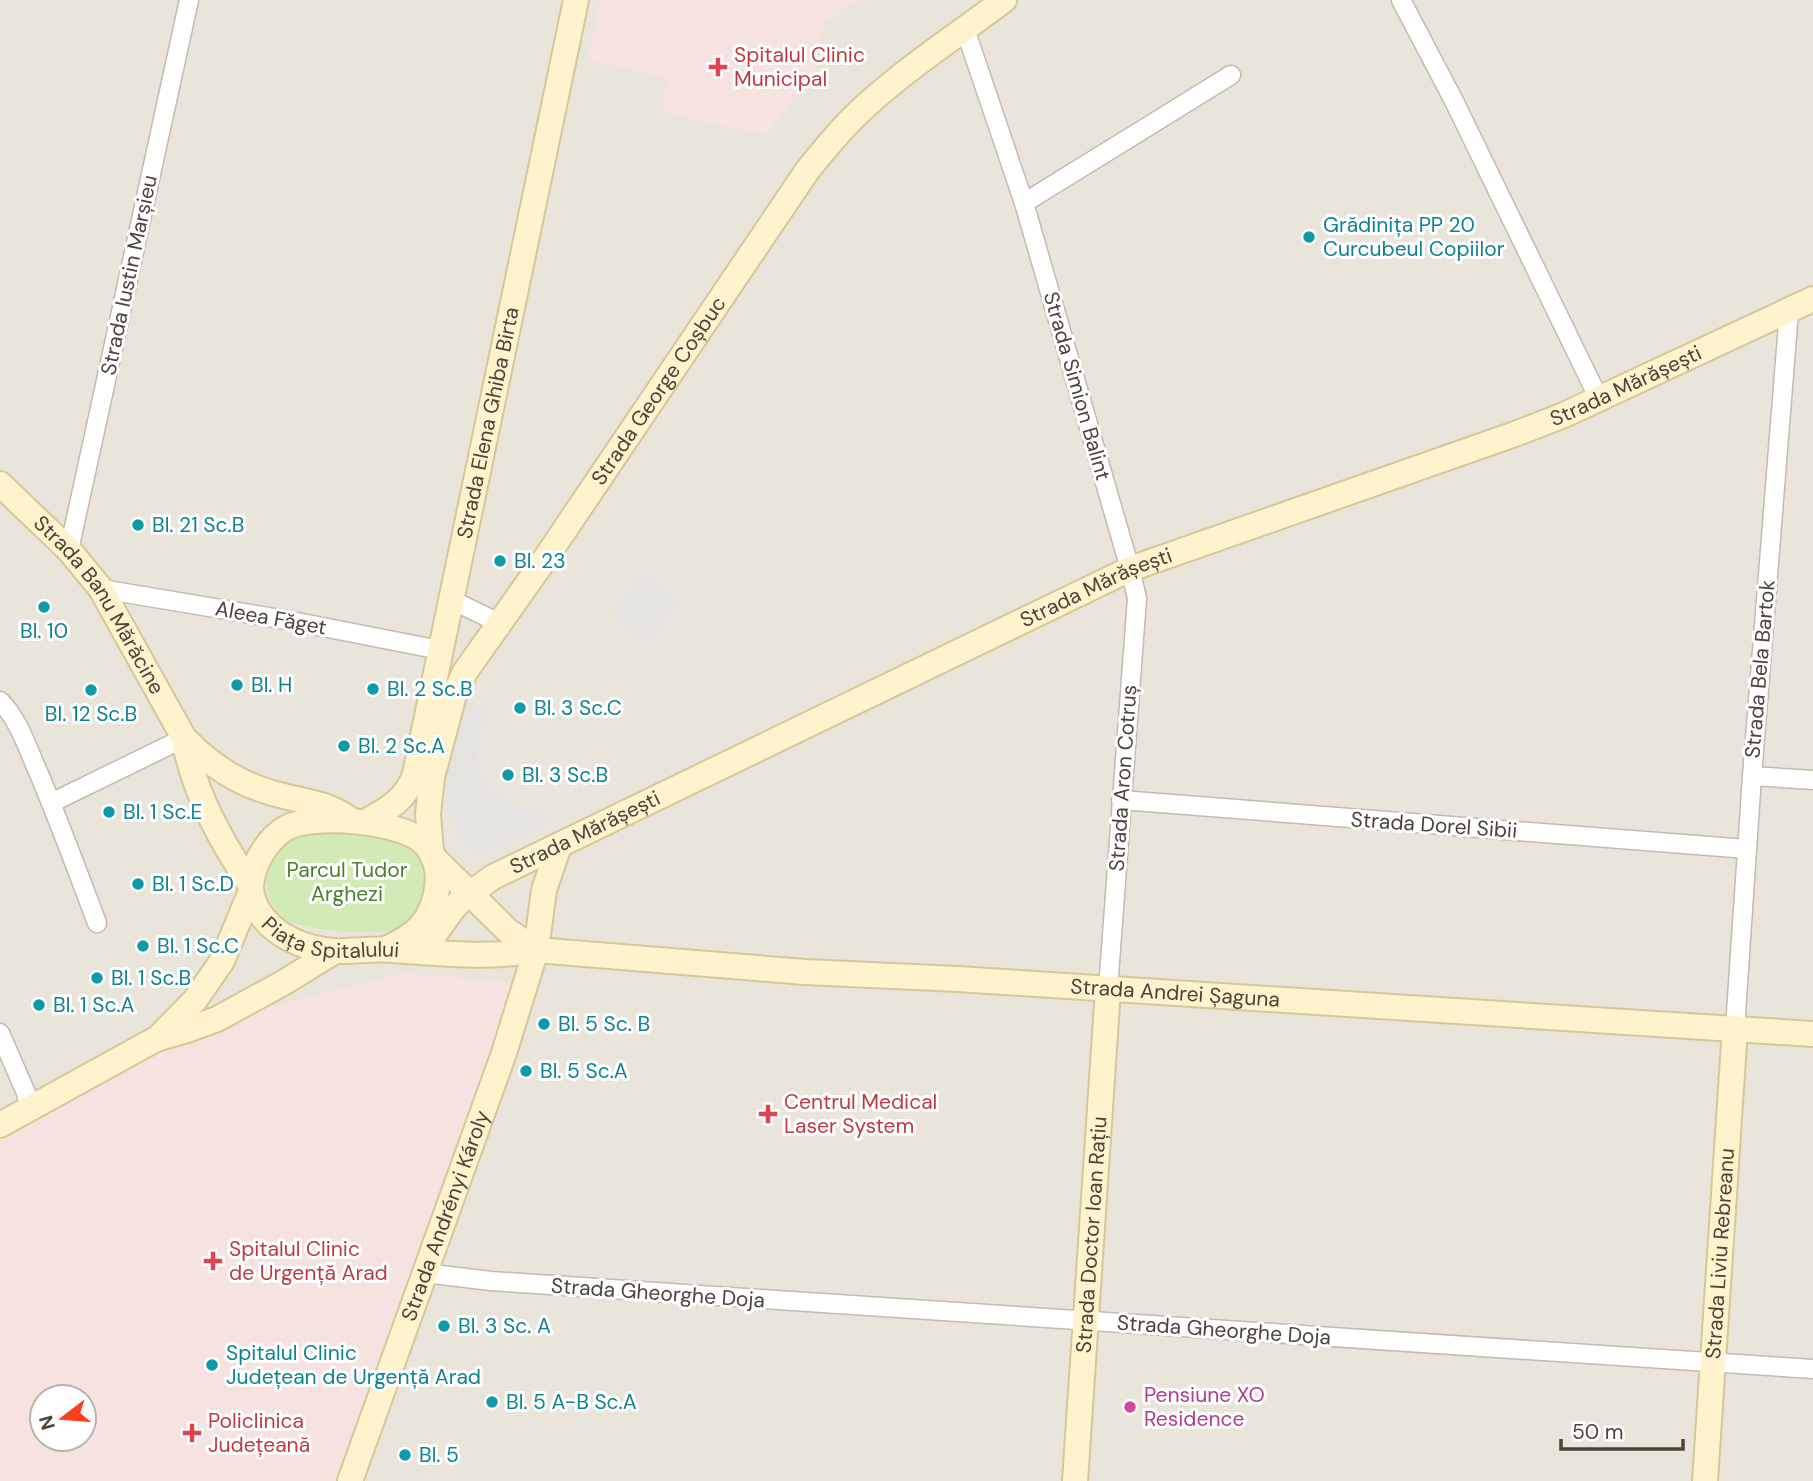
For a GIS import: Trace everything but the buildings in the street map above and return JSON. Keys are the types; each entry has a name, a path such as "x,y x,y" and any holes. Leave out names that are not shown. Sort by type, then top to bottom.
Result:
{"street":[{"name":"Strada Iustin Marșieu","path":"69,550 188,0"},
{"name":"Strada Elena Ghiba Birta","path":"359,822 395,803 412,783 576,0"},
{"name":"Strada George Coșbuc","path":"432,854 428,814 432,778 454,695 465,671 545,559 826,146 856,114 915,65 1004,0"},
{"path":"1401,0 1454,101 1599,399"},
{"name":"Strada Simion Balint","path":"965,29 1024,203 1130,569"},
{"path":"1024,203 1231,75"},
{"name":"Strada Mărășești","path":"419,951 431,941 452,910 493,877 1130,569 1515,434 1599,399 1813,299"},
{"name":"Strada Bela Bartok","path":"1735,1028 1789,311"},
{"name":"Strada Banu Mărăcine","path":"0,484 69,550 102,589 184,738 201,756 225,773 265,791 327,806 359,822"},
{"name":"Strada Aron Cotruș","path":"1108,989 1136,608 1130,569"},
{"name":"Aleea Făget","path":"102,589 292,621 440,650"},
{"path":"452,600 499,623"},
{"path":"0,701 16,722 51,803 97,923"},
{"name":"Strada Banu Mărăcine","path":"184,738 191,772 200,795 231,857 251,888"},
{"path":"51,803 184,738"},
{"path":"1752,776 1813,780"},
{"name":"Strada Dorel Sibii","path":"1121,800 1747,849"},
{"name":"Piața Spitalului","path":"304,821 359,822 393,828 412,834 424,842 432,854 438,875 436,897 428,916 408,938 386,949 335,951 304,945 276,932 255,905 251,888 254,871 264,850 287,828 304,821"},
{"path":"536,950 544,890 559,846"},
{"name":"Strada Andrei Șaguna","path":"432,854 508,931 536,950"},
{"path":"156,1039 195,1000 222,961 251,888"},
{"name":"Strada Andrei Șaguna","path":"386,949 475,956 536,950 805,972 958,979 1813,1034"},
{"name":"Strada Andrényi Károly","path":"350,1481 501,1061 536,950"},
{"path":"0,1125 156,1039 217,1018 276,987 335,951"},
{"name":"Strada Doctor Ioan Rațiu","path":"1075,1481 1108,989"},
{"name":"Strada Liviu Rebreanu","path":"1705,1481 1735,1028"},
{"path":"0,1033 26,1093 30,1110"},
{"name":"Strada Gheorghe Doja","path":"425,1273 491,1282 1813,1369"}],"shaded area":[{"path":"0,0 1813,0 1813,1481 0,1481"},
{"name":"Spitalul Clinic Municipal","path":"601,0 859,0 824,22 812,75 765,135 662,112 668,78 588,60"},
{"path":"643,575 677,603 645,642 612,614"},
{"path":"464,701 484,707 476,756 479,773 489,791 503,801 548,815 544,824 487,851 472,849 465,842 451,820 447,805 449,765"},
{"name":"Spitalul Clinic de Urgență Arad","path":"404,973 516,983 350,1481 0,1481 0,1125 217,1019"}],"green space":[{"name":"Parcul Tudor Arghezi","path":"312,833 383,837 414,850 423,862 427,879 417,916 397,929 370,932 319,929 282,917 267,891 271,862 290,837"}],"place":[{"name":"Spitalul Clinic Municipal","path":"718,67"},
{"name":"Grădinița PP 20 Curcubeul Copiilor","path":"1309,237"},
{"name":"Bl. 21 Sc.B","path":"138,525"},
{"name":"Bl. 23","path":"500,561"},
{"name":"Bl. 10","path":"44,607"},
{"name":"Bl. H","path":"237,685"},
{"name":"Bl. 2 Sc.B","path":"373,689"},
{"name":"Bl. 12 Sc.B","path":"91,690"},
{"name":"Bl. 3 Sc.C","path":"520,708"},
{"name":"Bl. 2 Sc.A","path":"344,746"},
{"name":"Bl. 3 Sc.B","path":"508,775"},
{"name":"Bl. 1 Sc.E","path":"109,812"},
{"name":"Bl. 1 Sc.D","path":"138,884"},
{"name":"Bl. 1 Sc.C","path":"143,946"},
{"name":"Bl. 1 Sc.B","path":"97,978"},
{"name":"Bl. 1 Sc.A","path":"39,1005"},
{"name":"Bl. 5 Sc. B","path":"544,1024"},
{"name":"Bl. 5 Sc.A","path":"526,1071"},
{"name":"Centrul Medical Laser System","path":"768,1114"},
{"name":"Spitalul Clinic de Urgență Arad","path":"213,1261"},
{"name":"Bl. 3 Sc. A","path":"444,1326"},
{"name":"Spitalul Clinic Județean de Urgență Arad","path":"212,1365"},
{"name":"Bl. 5 A-B Sc.A","path":"492,1402"},
{"name":"Pensiune XO Residence","path":"1130,1407"},
{"name":"Policlinica Județeană","path":"192,1433"},
{"name":"Bl. 5","path":"405,1455"}]}
